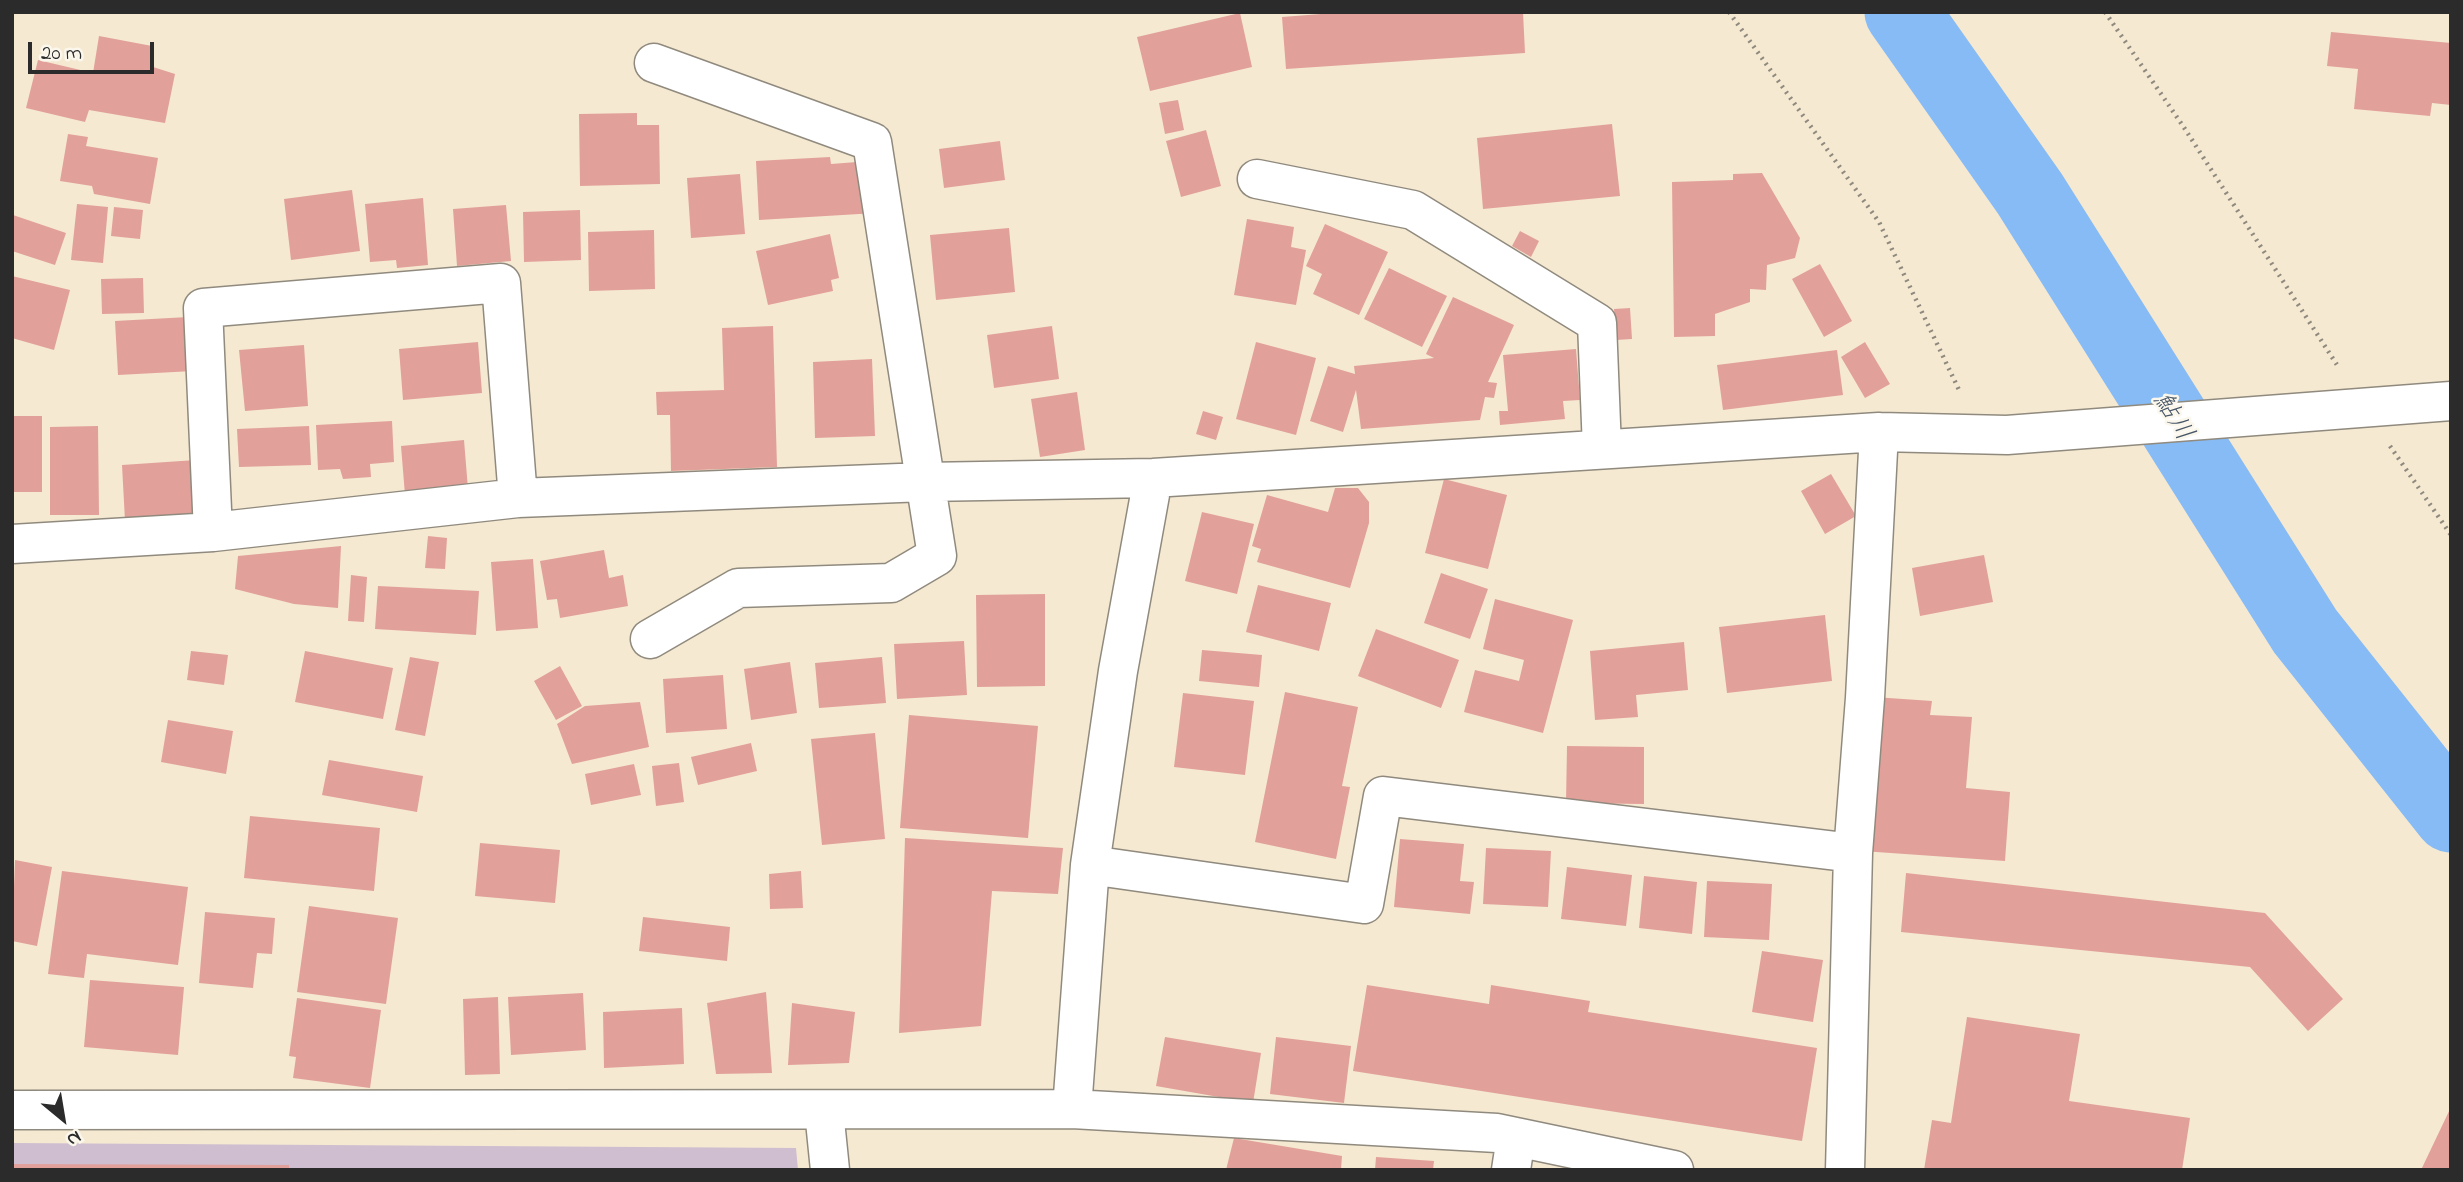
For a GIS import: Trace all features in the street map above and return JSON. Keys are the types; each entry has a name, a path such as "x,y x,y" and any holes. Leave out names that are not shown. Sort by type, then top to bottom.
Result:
{"street":[{"path":"650,639 738,588 891,583 937,556 872,142 654,63"},
{"path":"1257,179 1413,210 1597,323 1602,449"},
{"path":"213,531 203,308 501,284 518,498"},
{"path":"12,544 84,537 213,531 518,498 925,482 1153,478 1879,432 1994,435 2451,401"},
{"path":"1845,1170 1853,853 1866,698 1879,432"},
{"path":"1072,1109 1090,865 1118,671 1153,478"},
{"path":"1090,865 1364,904 1382,796 1853,853"},
{"path":"12,1110 1072,1109 1483,1132 1513,1153 1674,1170"},
{"path":"824,1111 830,1170"}],"path":[{"path":"1729,12 1880,222 1994,435"},
{"path":"2105,12 2183,126 2353,408 2451,535"}],"shaded area":[{"path":"12,1143 796,1148 798,1170 12,1170"}],"building":[{"path":"1347,12 1523,12 1525,53 1286,69 1282,17"},
{"path":"1240,13 1252,67 1150,91 1137,37"},
{"path":"2331,32 2451,43 2451,105 2432,103 2430,116 2354,109 2358,69 2327,66"},
{"path":"99,36 152,46 150,66 175,74 165,123 89,110 85,122 26,108 38,60 93,73"},
{"path":"1178,100 1184,130 1165,134 1159,103"},
{"path":"637,113 637,125 659,125 660,184 580,186 579,114"},
{"path":"1612,124 1620,196 1483,209 1477,138"},
{"path":"1206,130 1221,186 1181,197 1166,141"},
{"path":"68,134 88,137 86,146 158,158 150,204 94,194 92,186 60,181"},
{"path":"1000,141 1005,180 944,188 939,149"},
{"path":"830,157 831,164 857,162 858,175 874,174 876,213 759,220 756,161"},
{"path":"1762,173 1800,238 1795,258 1767,265 1766,290 1750,289 1750,302 1715,314 1715,336 1674,337 1672,182 1733,180 1733,174"},
{"path":"740,174 745,234 691,238 687,178"},
{"path":"352,190 360,251 291,260 284,199"},
{"path":"423,198 428,265 397,268 396,260 370,262 365,204"},
{"path":"77,204 108,207 103,263 71,260"},
{"path":"506,205 511,261 457,266 453,209"},
{"path":"114,207 143,210 140,239 111,236"},
{"path":"580,210 581,260 524,262 523,212"},
{"path":"13,215 66,233 55,265 12,251"},
{"path":"1247,219 1294,227 1291,247 1306,250 1296,305 1234,295"},
{"path":"1325,224 1388,252 1359,315 1313,294 1322,274 1306,266"},
{"path":"1009,228 1015,292 936,300 930,235"},
{"path":"654,230 655,289 589,291 588,232"},
{"path":"1520,231 1539,241 1531,257 1512,246"},
{"path":"830,234 839,278 831,280 833,291 768,305 756,251"},
{"path":"1820,264 1852,321 1824,337 1792,279"},
{"path":"1389,268 1447,296 1422,347 1364,319"},
{"path":"12,276 70,290 54,350 12,338"},
{"path":"143,278 144,313 102,314 101,279"},
{"path":"1453,297 1514,325 1488,382 1497,383 1494,398 1485,397 1480,420 1361,429 1356,390 1343,432 1310,421 1328,366 1355,374 1354,366 1434,358 1426,354"},
{"path":"1630,308 1632,339 1616,340 1614,309"},
{"path":"188,317 193,371 118,375 115,321"},
{"path":"773,326 777,467 671,471 670,415 657,415 656,392 724,390 722,328"},
{"path":"1052,326 1059,379 994,388 987,335"},
{"path":"478,342 482,393 403,400 399,349"},
{"path":"1256,342 1316,358 1296,435 1236,419"},
{"path":"1865,342 1890,384 1865,398 1841,357"},
{"path":"304,345 308,406 245,411 239,350"},
{"path":"1576,349 1580,400 1563,401 1565,419 1500,425 1499,411 1508,411 1503,355"},
{"path":"1837,350 1843,395 1723,410 1717,365"},
{"path":"872,359 875,436 815,438 813,362"},
{"path":"1077,392 1085,450 1040,457 1031,399"},
{"path":"1203,411 1223,417 1216,440 1196,434"},
{"path":"12,416 42,416 42,492 12,492"},
{"path":"392,421 394,462 370,464 371,477 343,479 340,469 318,470 316,425"},
{"path":"98,426 99,515 50,515 50,427"},
{"path":"309,426 311,465 239,467 237,429"},
{"path":"464,440 468,489 405,495 401,446"},
{"path":"196,460 200,517 125,521 122,465"},
{"path":"1831,474 1856,516 1825,534 1801,491"},
{"path":"1444,479 1507,495 1488,569 1425,553"},
{"path":"1335,488 1358,488 1369,502 1369,523 1350,588 1257,562 1261,549 1252,546 1267,495 1328,512"},
{"path":"1202,512 1254,524 1237,594 1185,581"},
{"path":"428,536 447,538 445,569 425,568"},
{"path":"341,546 338,608 294,604 235,589 238,556"},
{"path":"604,550 609,578 623,575 628,606 560,618 557,599 547,600 540,561"},
{"path":"1984,555 1993,602 1920,616 1912,568"},
{"path":"533,559 538,628 496,631 491,562"},
{"path":"1441,573 1488,589 1470,639 1424,623"},
{"path":"351,575 367,577 364,622 348,621"},
{"path":"1258,585 1331,603 1319,651 1246,632"},
{"path":"378,586 479,591 476,635 375,629"},
{"path":"1045,594 1045,686 977,687 976,595"},
{"path":"1495,599 1573,620 1543,733 1464,712 1475,670 1519,681 1524,660 1483,649"},
{"path":"1825,615 1832,681 1727,693 1719,627"},
{"path":"1376,629 1459,660 1441,708 1358,676"},
{"path":"964,641 967,695 897,699 894,644"},
{"path":"1684,642 1688,690 1636,695 1638,717 1595,720 1590,651"},
{"path":"1202,650 1262,655 1259,687 1199,681"},
{"path":"191,651 228,655 224,685 187,680"},
{"path":"305,651 393,668 383,719 295,702"},
{"path":"410,657 439,662 425,736 395,730"},
{"path":"882,657 886,703 819,708 815,663"},
{"path":"790,662 797,713 751,720 744,669"},
{"path":"560,666 582,706 556,720 534,681"},
{"path":"723,675 727,729 666,733 663,679"},
{"path":"1285,692 1358,707 1342,786 1350,787 1336,859 1255,842"},
{"path":"1183,693 1254,701 1245,775 1174,767"},
{"path":"1874,697 1932,701 1930,715 1972,717 1966,788 2010,792 2005,861 1862,851"},
{"path":"640,702 649,747 572,764 557,724 585,706"},
{"path":"909,715 1038,726 1028,838 900,828"},
{"path":"168,720 233,731 226,774 161,762"},
{"path":"875,733 885,839 822,845 811,739"},
{"path":"751,743 757,771 698,785 691,757"},
{"path":"1567,746 1644,747 1644,804 1566,803"},
{"path":"329,760 423,776 417,812 322,795"},
{"path":"679,763 684,802 656,806 652,766"},
{"path":"634,764 641,795 591,805 585,774"},
{"path":"250,816 380,828 374,891 244,878"},
{"path":"905,838 1063,848 1058,894 992,891 981,1026 899,1033"},
{"path":"1400,839 1464,844 1460,881 1474,882 1470,914 1394,907"},
{"path":"480,843 560,850 555,903 475,896"},
{"path":"1486,848 1551,851 1548,907 1483,904"},
{"path":"15,860 52,867 37,946 12,941"},
{"path":"1567,867 1632,875 1626,926 1561,919"},
{"path":"62,871 188,887 178,965 87,954 84,978 48,974"},
{"path":"801,871 803,908 770,909 769,874"},
{"path":"1906,873 2265,913 2343,999 2308,1031 2250,967 1901,932"},
{"path":"1644,876 1697,882 1692,934 1639,928"},
{"path":"1707,881 1772,884 1769,940 1704,937"},
{"path":"309,906 398,918 386,1004 297,992"},
{"path":"205,912 275,918 272,954 257,953 253,988 199,983"},
{"path":"643,917 730,927 727,961 639,951"},
{"path":"1762,951 1823,960 1813,1022 1752,1012"},
{"path":"90,980 184,987 178,1055 84,1047"},
{"path":"1367,985 1489,1004 1491,985 1590,1001 1588,1012 1817,1048 1802,1141 1353,1071"},
{"path":"766,992 772,1073 716,1074 707,1003"},
{"path":"583,993 586,1050 511,1055 508,997"},
{"path":"498,997 500,1074 465,1075 463,999"},
{"path":"297,998 381,1010 370,1088 293,1078 296,1057 289,1056"},
{"path":"792,1003 855,1012 849,1063 788,1065"},
{"path":"682,1008 684,1064 604,1068 603,1012"},
{"path":"1967,1017 2080,1034 2069,1101 2190,1118 2182,1170 1924,1170 1932,1120 1951,1123"},
{"path":"1165,1037 1261,1053 1253,1103 1156,1086"},
{"path":"1276,1037 1351,1046 1344,1103 1270,1094"},
{"path":"2451,1107 2451,1170 2421,1170"},
{"path":"1234,1138 1342,1156 1341,1170 1226,1170"},
{"path":"1376,1157 1434,1161 1433,1170 1375,1170"},
{"path":"12,1164 289,1165 289,1170 12,1170"}],"waterway":[{"name":"鮎川","path":"1902,12 2030,194 2305,631 2451,815"}]}
